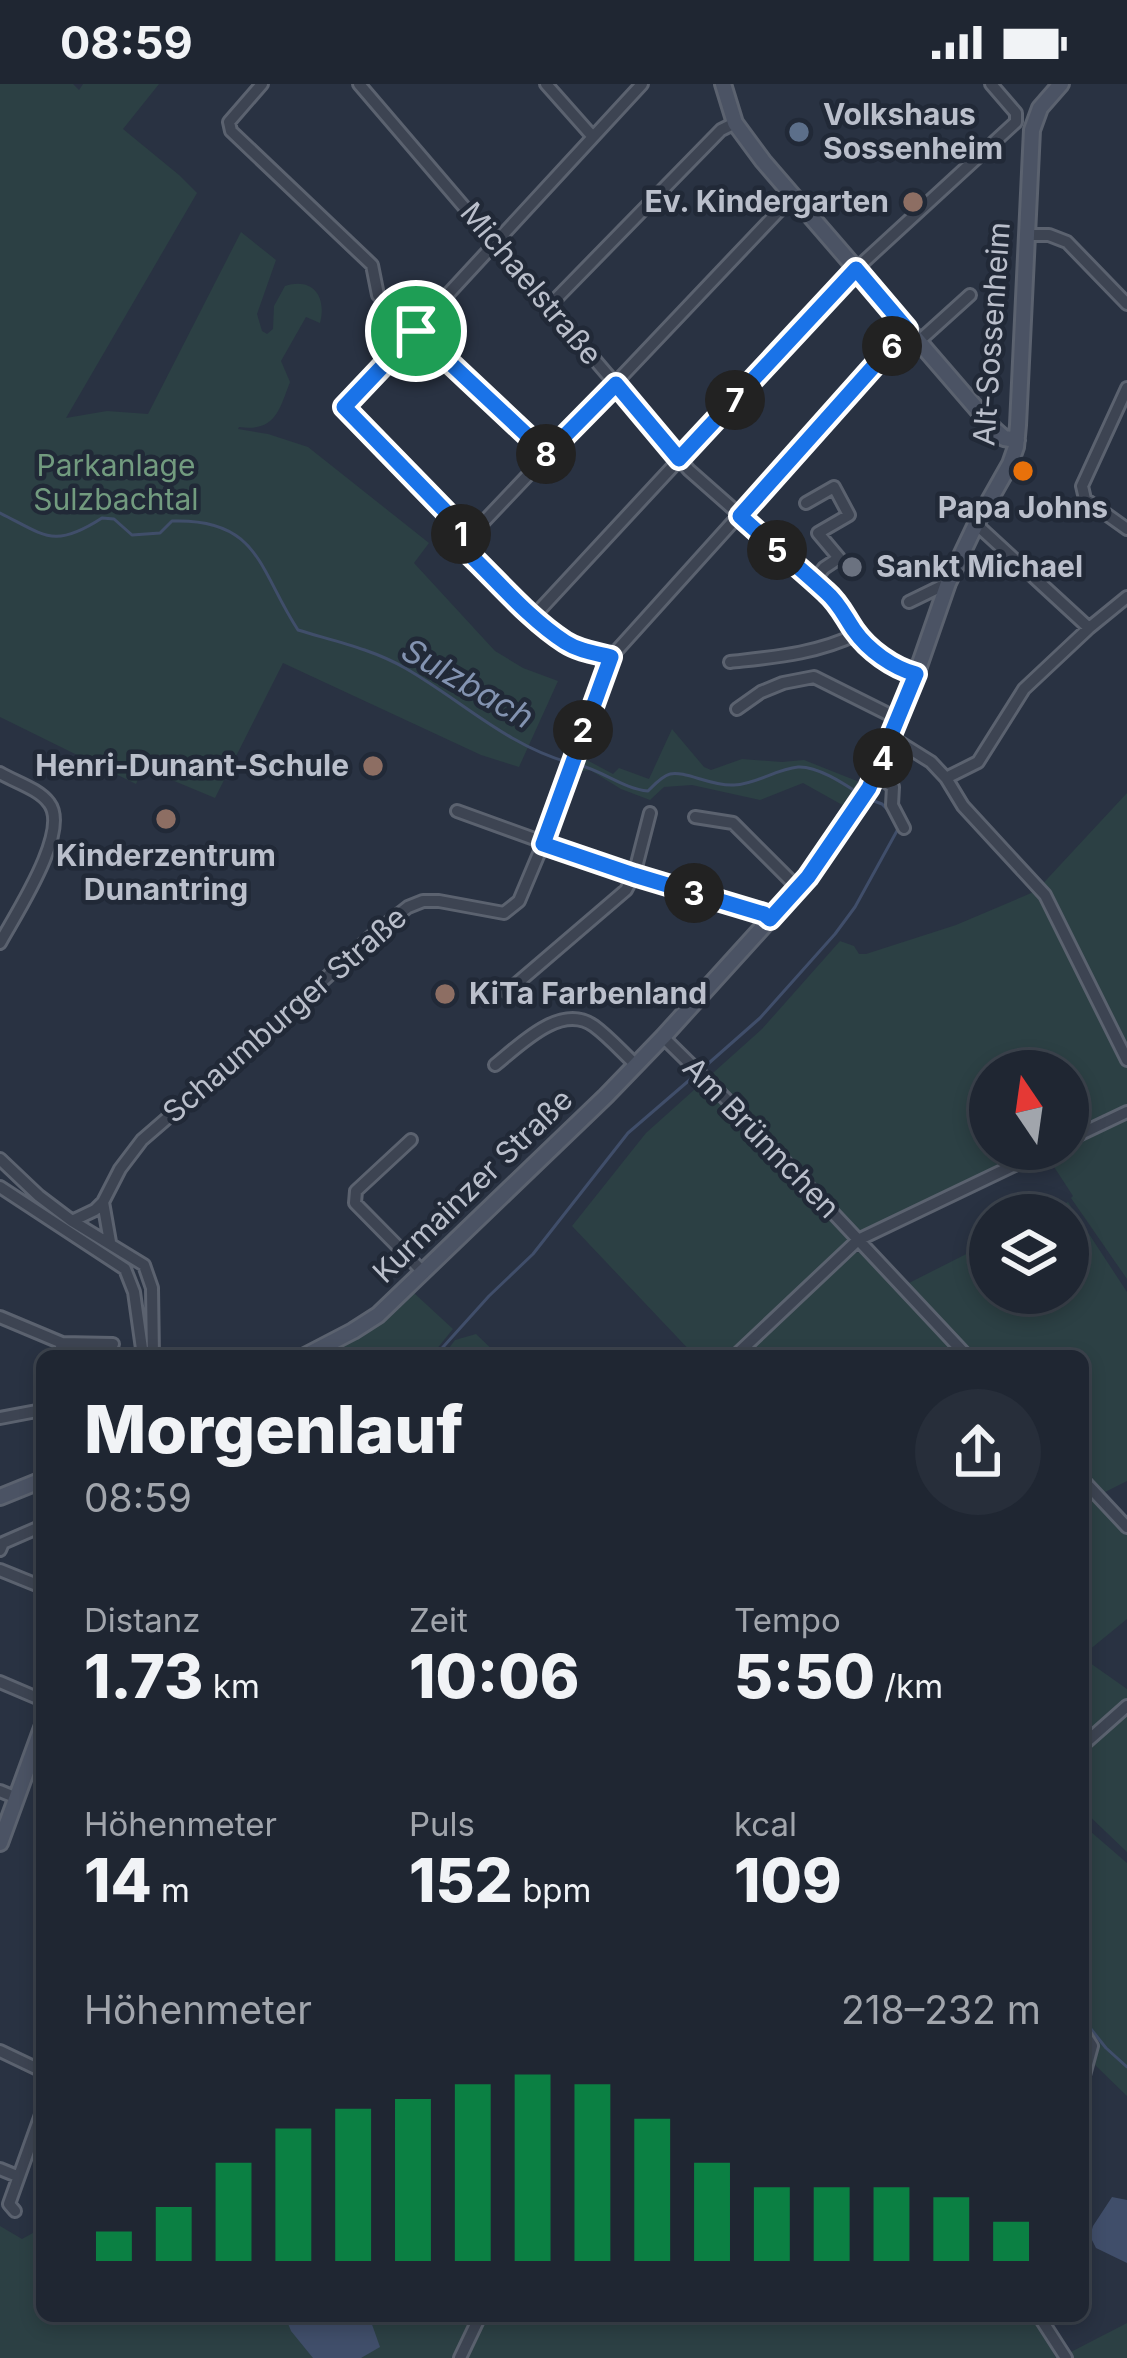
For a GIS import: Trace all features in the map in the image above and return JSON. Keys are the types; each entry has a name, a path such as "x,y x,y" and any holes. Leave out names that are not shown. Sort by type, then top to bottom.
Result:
{"main road":[{"path":"723,84 735,123 792,197 999,435 1017,440"},
{"name":"Alt-Sossenheim","path":"664,1037 798,888 872,781 948,583 1010,464 1017,440 1032,130 1040,108 1061,84"},
{"name":"Kurmainzer Straße","path":"316,1350 368,1323 424,1273 664,1037"},
{"path":"0,1497 36,1482"},
{"path":"0,1843 36,1745"}],"street":[{"path":"262,84 229,122 231,130 372,265 378,295 547,454"},
{"name":"Michaelstraße","path":"359,84 679,459 839,605 856,634 895,666 916,674"},
{"path":"546,84 593,137"},
{"path":"611,657 565,642 534,616 465,550 453,519 344,407 642,84"},
{"path":"534,616 856,269 1016,122 991,84"},
{"path":"549,306 721,130 735,123"},
{"path":"462,536 474,532 792,197"},
{"path":"1026,235 1049,235 1067,242 1127,304"},
{"name":"Schaumburger Straße","path":"72,1221 103,1202 119,1169 142,1140 407,907 439,901 504,913 519,901 611,657 913,336 970,295"},
{"path":"1127,388 1082,486 1085,499 1127,529"},
{"path":"806,503 834,487 849,515 818,533 838,558 813,582"},
{"path":"976,524 1089,628"},
{"path":"909,602 948,583"},
{"path":"946,778 978,762 1024,689 1127,596"},
{"path":"730,662 829,647 856,634"},
{"path":"737,709 782,683 814,677 898,718"},
{"path":"891,736 931,762 963,806 1053,907 1127,1060"},
{"path":"0,773 46,800 55,820 39,869 0,944"},
{"path":"872,781 892,787 892,805 904,828"},
{"path":"457,811 770,919"},
{"path":"507,992 626,890 650,813"},
{"path":"694,817 733,823 798,888"},
{"path":"495,1065 535,1033 577,1018 592,1024 636,1065"},
{"name":"Am Brünnchen","path":"664,1037 961,1350"},
{"path":"1089,1129 1127,1112"},
{"path":"411,1140 356,1191 355,1203 424,1273"},
{"path":"0,1159 72,1221 144,1265 152,1303 148,1350"},
{"name":"Am Brünnchen","path":"741,1350 858,1240 1004,1170"},
{"path":"0,1187 130,1275 147,1350"},
{"path":"103,1202 110,1242"},
{"path":"134,1292 151,1286"},
{"path":"136,1311 152,1303"},
{"path":"0,1317 60,1349 113,1344"},
{"path":"0,1418 36,1411"},
{"path":"1089,1486 1127,1527"},
{"path":"0,1550 3,1543 36,1529"},
{"path":"0,1570 36,1585"},
{"path":"0,1682 36,1697"},
{"path":"1089,1740 1127,1706"},
{"path":"0,1791 17,1798"},
{"path":"0,2051 36,2068"},
{"path":"15,2211 9,2204 36,2128"},
{"path":"0,2169 17,2176"},
{"path":"460,2358 477,2322"},
{"path":"1044,2322 1066,2358"}],"green space":[{"name":"Parkanlage Sulzbachtal","path":"0,84 73,84 79,90 83,84 159,84 123,129 197,193 66,418 107,411 148,414 241,232 276,260 257,314 262,331 267,334 273,329 274,306 285,286 303,284 316,291 322,314 320,323 306,317 281,361 290,382 274,417 261,426 238,429 308,447 429,543 414,563 495,651 558,681 519,767 481,755 283,663 215,798 143,768 136,784 0,717"},
{"path":"672,729 711,770 742,759 804,760 862,783 846,807 803,783 760,800 692,785 664,787 650,800 590,770 578,772 583,758 613,774 619,768 649,779"},
{"path":"1127,793 1127,1107 1089,1125 1089,1050 969,1050 969,1170 994,1170 860,1233 735,1350 689,1350 572,1226 646,1133 762,1029 840,941 866,954 956,925 1036,891"},
{"path":"1127,1115 1127,1279 1089,1224 1089,1194 1072,1194 1056,1170 1089,1170 1089,1132"},
{"path":"1089,1234 1127,1292 1127,1481 1103,1493 1089,1478 1089,1350 970,1350 909,1283 969,1253 969,1314 1089,1314"},
{"path":"865,1252 955,1350 747,1350 851,1253"},
{"path":"414,1293 453,1329 436,1350 333,1350 374,1328"},
{"path":"476,1334 493,1350 448,1350 455,1340"},
{"path":"1089,1493 1127,1534 1127,1619 1089,1650"},
{"path":"1089,1662 1127,1689 1127,1702 1089,1736"},
{"path":"1127,1711 1127,1852 1089,1816 1089,1747"},
{"path":"1089,1830 1127,1863 1127,2096 1095,2065 1100,2040 1089,2025"},
{"path":"0,2226 22,2239 36,2231 36,2322 469,2322 453,2358 0,2358"},
{"path":"482,2322 1037,2322 1056,2358 466,2358"},
{"path":"1127,2323 1127,2358 1070,2358 1067,2354"}],"water":[{"path":"1112,2197 1127,2200 1127,2263 1096,2248 1090,2236"},
{"path":"287,2322 371,2322 380,2347 361,2358 313,2358"}],"waterway":[{"name":"Sulzbach","path":"0,513 50,536 72,534 102,518 114,519 132,535 160,533 172,521 223,528 253,552 298,630 392,661 504,733 570,763"},
{"name":"Sulzbach","path":"579,765 648,791 670,774 734,785 805,767 858,793"},
{"name":"Sulzbach","path":"866,798 889,811"},
{"name":"Sulzbach","path":"701,1070 760,1018 835,934 898,829"},
{"name":"Sulzbach","path":"440,1350 533,1254 628,1133 693,1077"},
{"name":"Sulzbach","path":"1089,2027 1127,2067"}],"place":[{"name":"Volkshaus Sossenheim","path":"799,132"},
{"name":"Ev. Kindergarten","path":"913,202"},
{"name":"Papa Johns","path":"1023,471"},
{"name":"Sankt Michael","path":"852,567"},
{"name":"Henri-Dunant-Schule","path":"373,766"},
{"name":"Kinderzentrum Dunantring","path":"166,819"},
{"name":"KiTa Farbenland","path":"445,994"}],"route":[{"path":"856,269 907,329 740,516 825,590 869,646 895,666 916,674 869,788 808,877 770,919 543,844 611,657 565,642 534,616 465,550 453,519 344,407 416,331 547,454 616,384 679,459 856,269"}]}
